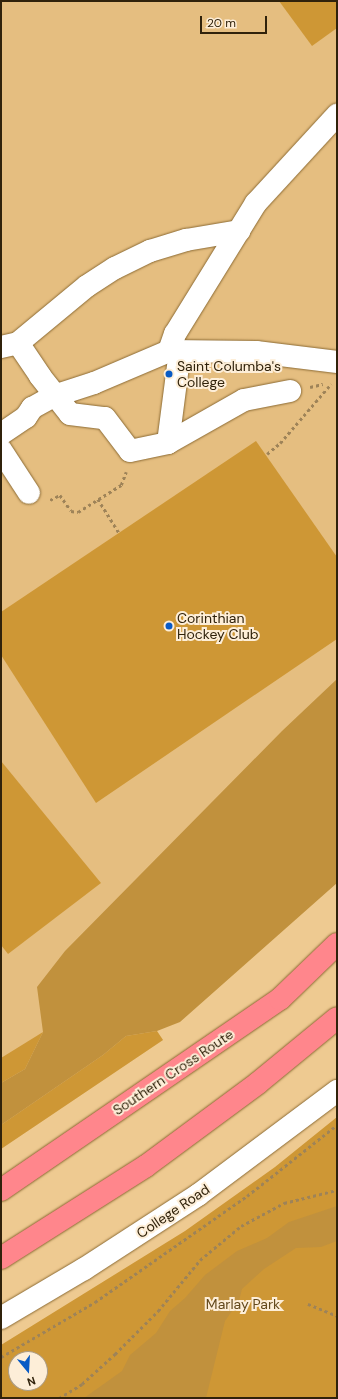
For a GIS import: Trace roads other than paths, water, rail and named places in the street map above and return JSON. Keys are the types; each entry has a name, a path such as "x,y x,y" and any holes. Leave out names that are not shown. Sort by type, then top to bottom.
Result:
{"highway":[{"name":"Southern Cross Route","path":"1,1190 280,999 337,944"},
{"path":"1,1258 146,1166 258,1083 337,1018"}],"street":[{"path":"168,443 175,334 256,203 337,115"},
{"path":"239,231 186,240 150,251 115,268 87,286 10,345 70,414 105,418 130,452 168,443 244,400 290,391"},
{"path":"1,434 26,417 32,408 54,396 173,358 256,352 337,362"},
{"path":"1,450 29,493"},
{"name":"College Road","path":"1,1318 84,1269 198,1195 337,1091"}],"place":[{"name":"Saint Columba's College","path":"169,374"},
{"name":"Corinthian Hockey Club","path":"169,626"}],"park label":[{"name":"Marlay Park","path":"243,1304"}]}
